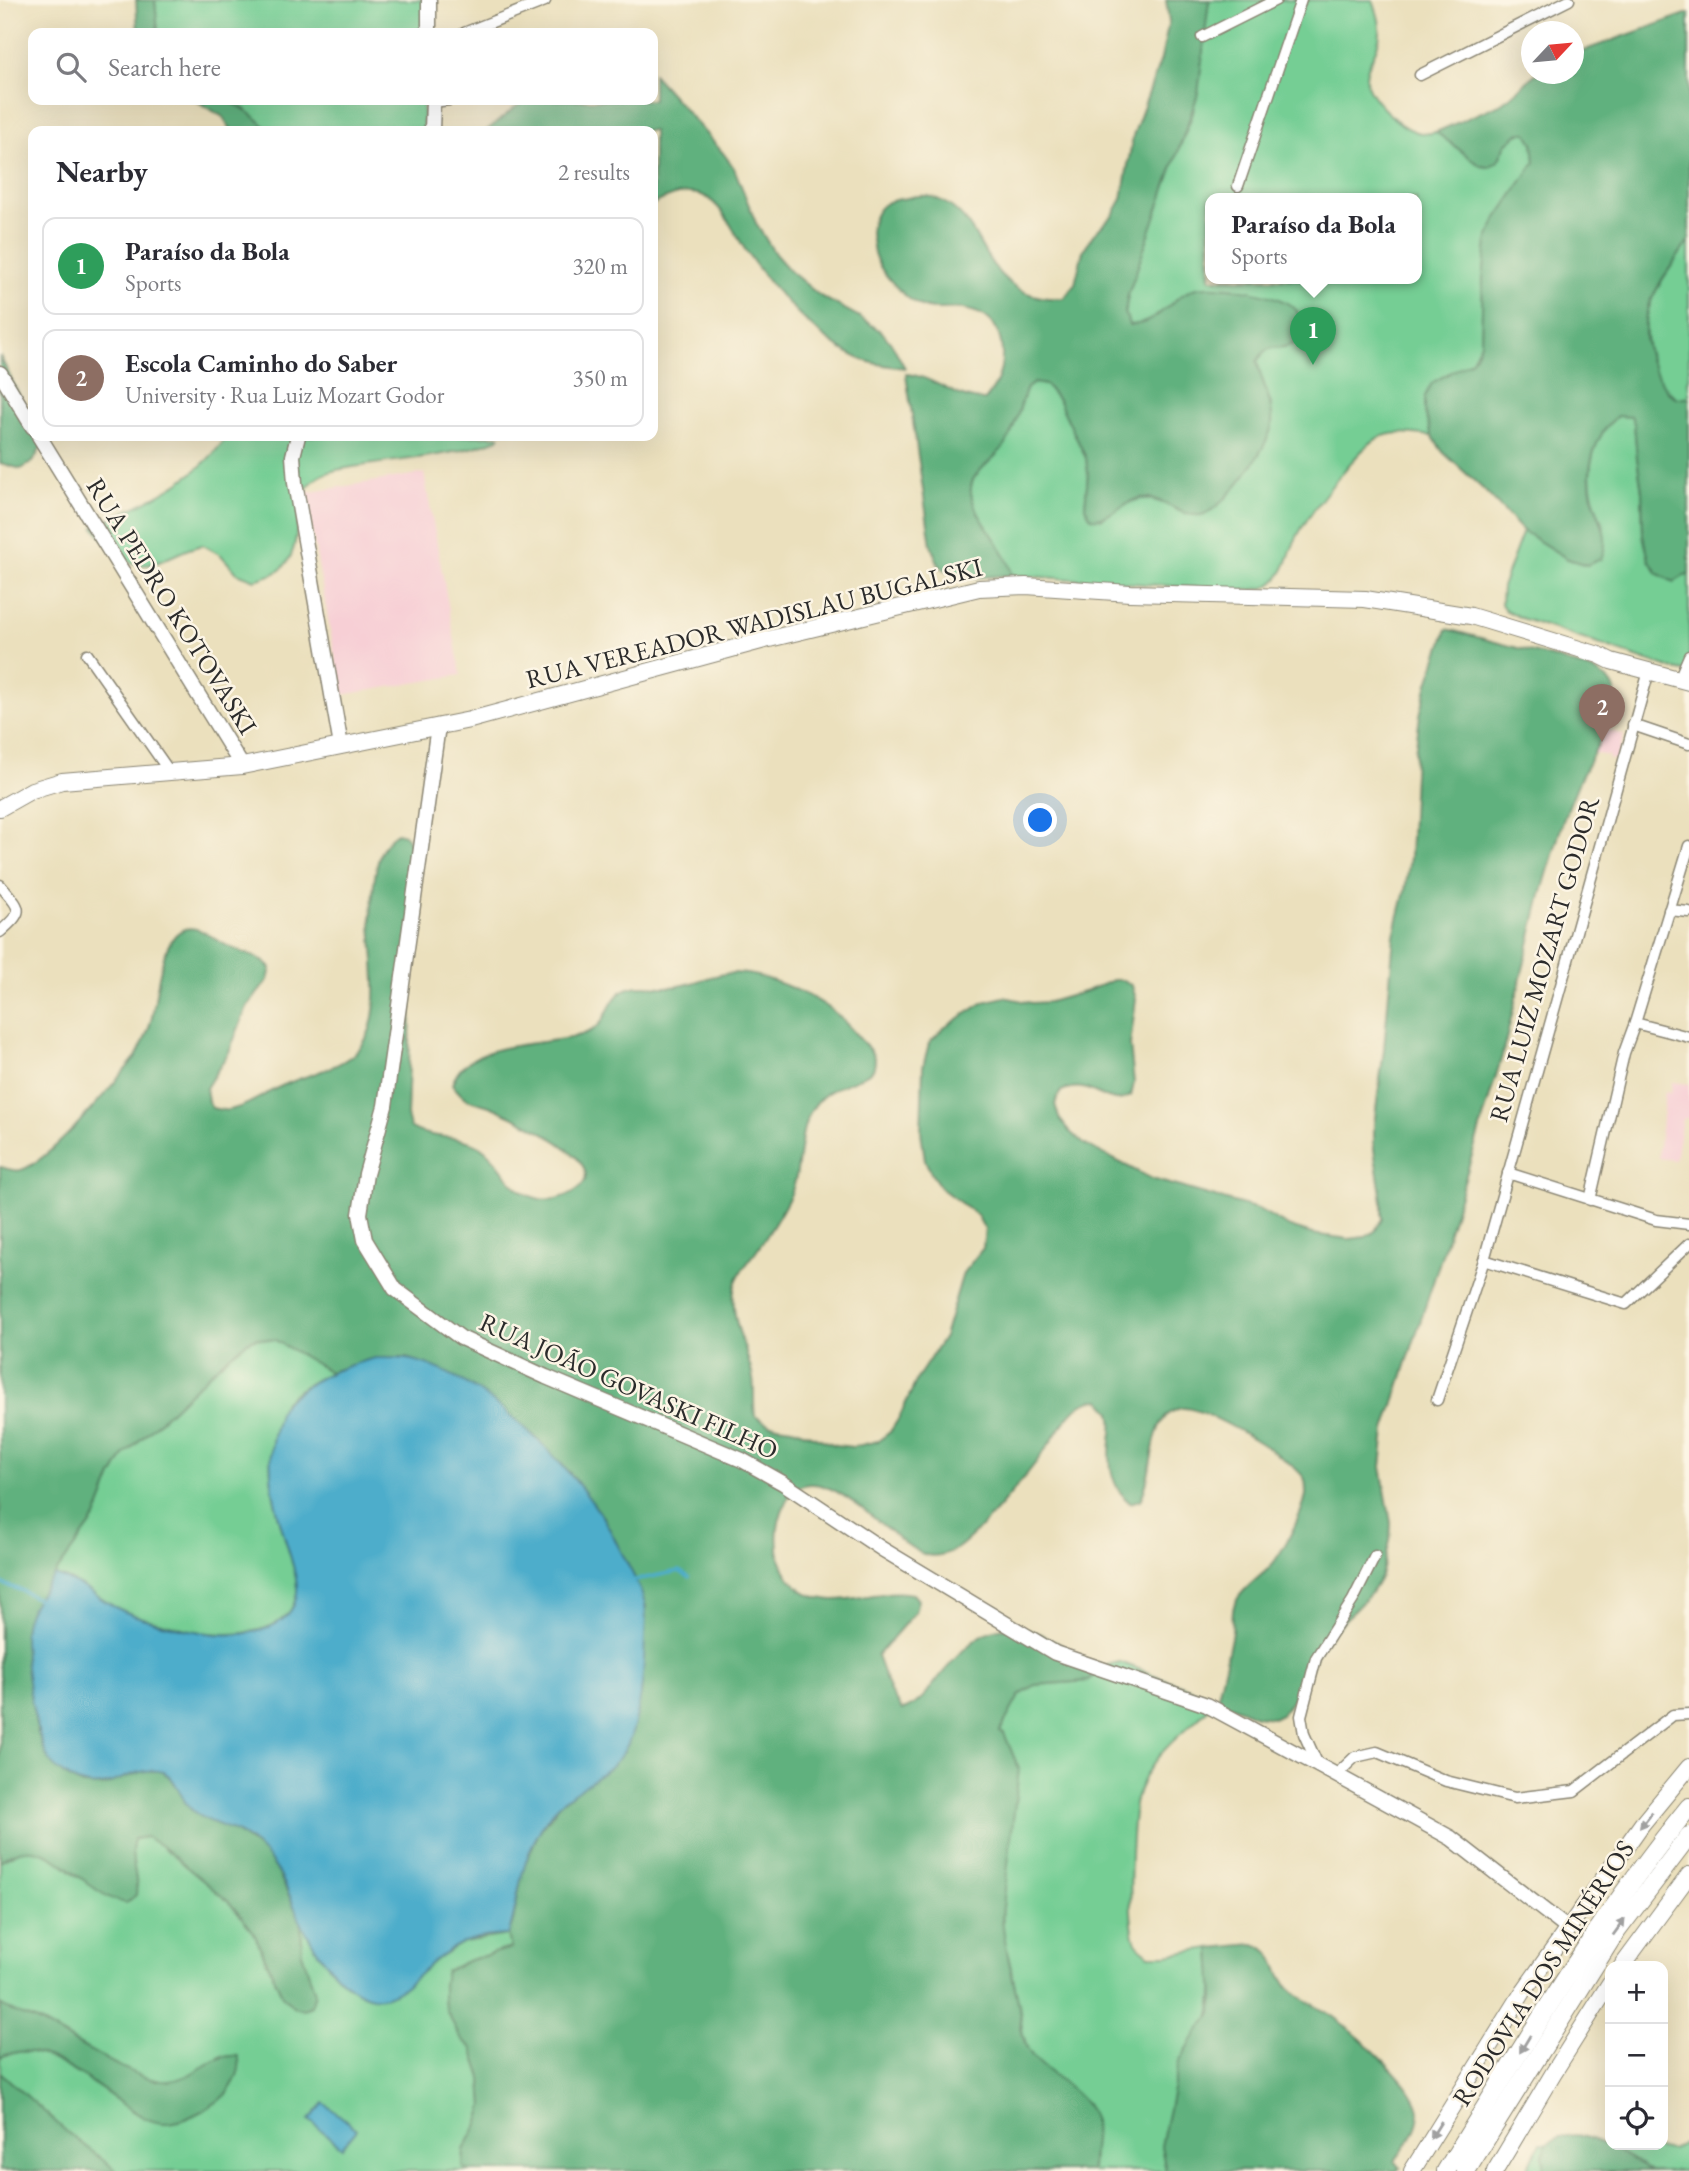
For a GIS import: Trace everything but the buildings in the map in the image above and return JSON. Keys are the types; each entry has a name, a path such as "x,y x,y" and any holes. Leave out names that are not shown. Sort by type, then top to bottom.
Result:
{"main road":[{"name":"RUA VEREADOR WADISLAU BUGALSKI","path":"0,808 33,790 62,781 242,766 470,720 783,636 978,588 1026,586 1130,593 1365,599 1471,616 1684,680"},
{"path":"1412,2171 1506,2019 1642,1824 1689,1767"},
{"name":"RODOVIA DOS MINÉRIOS","path":"1446,2171 1570,1970 1647,1859 1689,1807"},
{"name":"RODOVIA DOS MINÉRIOS","path":"1465,2171 1613,1936 1689,1836"},
{"path":"1626,1961 1689,1875"},
{"path":"1495,2171 1605,1991"}],"street":[{"path":"429,0 429,28"},
{"path":"1202,37 1276,0"},
{"path":"1238,186 1301,0"},
{"path":"1420,75 1569,0"},
{"path":"477,28 545,1"},
{"path":"432,126 433,105"},
{"path":"0,373 28,419"},
{"name":"RUA PEDRO KOTOVASKI","path":"41,441 242,766"},
{"path":"297,441 293,456 295,483 341,746"},
{"path":"87,654 170,771"},
{"path":"1684,680 1689,656"},
{"name":"RUA LUIZ MOZART GODOR","path":"1437,1400 1484,1261 1649,671"},
{"path":"1633,725 1689,744"},
{"name":"RUA JOÃO GOVASKI FILHO","path":"438,726 385,1106 366,1174 360,1214 365,1240 395,1289 461,1338 742,1460 783,1483 882,1549 1055,1653 1207,1705 1318,1765 1451,1838 1568,1929"},
{"path":"1590,1200 1624,1053 1689,846"},
{"path":"0,885 19,912 17,918 0,932"},
{"path":"1669,910 1689,912"},
{"path":"1635,1023 1689,1037"},
{"path":"1508,1173 1656,1220 1689,1224"},
{"path":"1484,1261 1626,1304 1689,1244"},
{"path":"1318,1765 1304,1734 1301,1716 1316,1658 1353,1600 1375,1556"},
{"path":"1336,1775 1355,1757 1377,1752 1446,1781 1515,1798 1574,1791 1673,1715 1689,1714"}],"shaded area":[{"path":"424,473 461,675 342,695 305,493"},
{"path":"1598,727 1624,735 1617,760 1587,752"},
{"path":"1672,1082 1689,1084 1689,1118 1682,1119 1675,1160 1658,1158 1665,1091 1671,1094"}],"green space":[{"path":"136,0 155,0 158,28 138,28"},
{"path":"155,0 424,0 424,28 158,28"},
{"path":"1166,0 1209,0 1198,94 1128,295 1125,312 1129,325 1139,324 1156,316 1184,293 1203,287 1232,288 1264,294 1290,305 1300,317 1300,337 1291,345 1266,351 1257,361 1271,408 1272,424 1269,434 1244,476 1211,511 1193,515 1156,500 1140,498 1110,514 1091,518 1085,507 1088,473 1086,458 1059,401 1046,385 1034,383 1027,388 1006,443 974,478 971,487 976,509 1001,549 1012,575 974,578 955,575 940,566 931,545 906,374 926,379 964,397 985,400 1000,371 1001,342 996,327 986,317 963,309 926,308 901,291 882,270 875,256 871,235 873,219 882,206 891,201 918,196 937,199 964,219 994,266 1008,281 1030,294 1046,298 1064,298 1075,284 1083,251 1093,235 1113,215 1122,199 1133,136 1161,59 1169,21"},
{"path":"1209,0 1373,0 1380,32 1366,80 1372,94 1393,117 1417,132 1436,132 1481,166 1489,167 1498,161 1506,144 1519,133 1527,133 1533,143 1535,162 1518,189 1483,278 1481,343 1472,360 1432,383 1425,412 1432,436 1391,434 1369,444 1321,500 1296,539 1283,570 1275,581 1261,589 1244,591 1012,575 1001,549 976,509 971,487 974,478 1006,443 1027,388 1034,383 1046,385 1059,401 1086,458 1088,472 1085,507 1101,519 1141,499 1159,502 1184,513 1225,499 1259,454 1270,432 1271,404 1257,361 1266,351 1291,345 1300,337 1301,321 1297,311 1180,297 1144,323 1129,325 1125,312 1128,295 1160,199 1193,113"},
{"path":"1689,13 1689,240 1649,303 1645,321 1645,338 1650,360 1658,377 1668,392 1677,398 1689,397 1689,573 1674,582 1658,574 1649,560 1643,535 1642,491 1631,417 1617,416 1603,432 1594,452 1590,485 1605,542 1601,559 1587,565 1568,559 1523,531 1443,452 1432,436 1425,412 1425,396 1432,383 1472,360 1481,343 1487,241 1497,218 1535,162 1533,143 1527,133 1519,133 1506,144 1498,161 1489,167 1481,166 1436,132 1500,104 1524,84 1584,84 1584,50"},
{"path":"658,80 734,168 756,223 775,254 790,271 820,296 882,332 905,368 863,360 831,342 814,328 768,281 723,213 711,200 698,194 684,193 658,202 658,126 492,126 517,106 658,105"},
{"path":"203,105 236,105 264,126 229,126 223,117"},
{"path":"234,105 423,105 423,126 265,126"},
{"path":"1689,240 1689,397 1677,398 1663,384 1653,366 1646,336 1646,320 1655,293"},
{"path":"0,356 28,413 28,441 42,441 43,444 33,462 21,469 0,463"},
{"path":"1617,416 1631,416 1634,423 1642,491 1643,535 1686,576 1689,573 1689,672 1669,668 1521,618 1505,610 1501,604 1502,587 1523,531 1568,559 1587,565 1604,527 1593,496 1591,463 1603,432"},
{"path":"223,441 492,441 452,452 343,468 322,475 307,488 302,498 296,536 288,560 278,572 255,580 237,573 221,555 203,545 150,564 130,562 122,558 94,527 167,490 200,467"},
{"path":"1447,629 1596,672 1607,679 1615,690 1612,711 1563,821 1541,895 1502,1056 1385,1430 1381,1467 1391,1523 1390,1541 1381,1576 1371,1593 1320,1649 1291,1703 1273,1718 1256,1716 1217,1700 1232,1632 1234,1605 1243,1591 1270,1567 1286,1543 1304,1503 1305,1480 1298,1471 1268,1448 1228,1424 1193,1409 1179,1409 1162,1421 1144,1491 1140,1500 1130,1503 1119,1490 1112,1475 1111,1413 1101,1400 1083,1404 1068,1417 1031,1470 984,1524 960,1546 945,1554 926,1555 912,1548 854,1503 834,1490 815,1484 799,1487 786,1502 779,1523 777,1537 781,1562 793,1583 809,1594 838,1600 898,1592 913,1594 918,1600 915,1612 877,1656 890,1692 902,1710 914,1705 924,1696 972,1642 995,1630 1023,1629 1040,1634 1070,1651 1097,1673 1088,1681 1035,1685 1019,1696 1000,1731 1004,1733 1019,1769 1002,1916 1023,2035 1037,2062 1076,2093 1091,2112 1094,2123 1092,2171 470,2171 463,2167 464,2150 484,2106 482,2078 472,2048 460,2037 447,2012 443,1999 446,1971 467,1961 511,1948 508,1935 523,1868 539,1832 559,1805 577,1790 641,1696 646,1606 603,1517 570,1473 536,1438 488,1399 444,1373 406,1358 375,1358 330,1372 275,1340 257,1338 247,1342 224,1360 125,1454 112,1476 96,1517 54,1575 24,1631 37,1730 43,1748 64,1775 82,1785 102,1786 143,1771 162,1771 172,1779 189,1807 199,1815 235,1831 266,1854 278,1872 301,1921 302,1953 315,1993 311,2006 303,2009 293,2007 282,1995 253,1931 229,1902 160,1845 146,1837 134,1839 132,1853 136,1895 126,1903 110,1898 94,1888 50,1855 34,1850 18,1851 0,1861 0,1167 21,1170 49,1152 82,1120 136,1057 151,1022 165,954 177,934 190,928 200,930 261,960 271,968 268,980 247,1007 229,1052 206,1088 208,1102 212,1108 226,1110 243,1106 286,1084 338,1064 354,1054 364,1042 371,1027 374,1010 375,972 371,921 376,868 391,837 397,833 405,835 413,848 416,866 408,964 411,1011 407,1116 410,1127 427,1134 464,1140 481,1147 496,1161 513,1184 540,1199 558,1198 575,1191 585,1180 584,1168 574,1155 558,1142 519,1120 467,1099 461,1094 452,1084 462,1068 476,1057 494,1050 575,1037 591,1031 602,1021 617,996 629,988 679,986 718,975 734,973 757,976 796,990 829,1008 871,1051 875,1060 873,1070 827,1093 812,1109 806,1120 797,1172 789,1198 737,1279 733,1301 737,1324 751,1368 755,1416 771,1425 793,1428 835,1445 853,1447 878,1441 890,1432 899,1418 918,1377 944,1337 963,1273 983,1248 985,1230 977,1215 942,1189 932,1175 925,1160 921,1132 923,1067 929,1043 944,1028 984,1002 1004,997 1032,1003 1049,1002 1113,980 1123,980 1132,986 1136,999 1130,1045 1134,1083 1131,1096 1117,1100 1077,1087 1061,1091 1055,1104 1059,1118 1070,1132 1084,1144 1152,1179 1258,1209 1290,1227 1312,1234 1349,1239 1365,1237 1375,1231 1382,1219 1382,1201 1374,1149 1374,1125 1394,935 1410,858 1415,753 1428,683"},
{"path":"257,1338 275,1340 330,1372 286,1400 281,1407 273,1437 272,1483 297,1586 296,1599 285,1617 273,1625 250,1632 204,1633 132,1614 54,1575 96,1517 112,1476 125,1454 224,1360 247,1342"},
{"path":"1120,1662 1217,1699 1151,1766 1136,1799 1132,1829 1131,1896 1137,1944 1149,1955 1211,1948 1212,2007 1176,2171 1092,2171 1094,2121 1085,2102 1045,2071 1028,2051 1003,1933 997,1738 1019,1696 1035,1685 1088,1681 1108,1665"},
{"path":"146,1837 160,1845 229,1902 253,1931 282,1995 293,2007 303,2009 311,2006 315,1993 302,1953 301,1921 320,1954 402,1988 439,1957 464,1942 508,1935 511,1948 467,1961 446,1971 443,1983 460,2037 472,2048 482,2078 484,2106 464,2150 463,2167 470,2171 79,2171 0,2107 0,2057 12,2053 32,2052 58,2062 135,2113 224,2055 181,2079 166,2082 152,2080 120,2067 40,2022 0,2005 0,1861 23,1849 38,1850 54,1857 79,1877 137,1886 131,1850 134,1839"},
{"path":"1254,1944 1268,1951 1282,1978 1292,1990 1357,2036 1385,2062 1409,2090 1416,2102 1418,2120 1395,2161 1401,2168 1397,2171 1166,2171 1161,2146 1179,2062 1211,2015 1214,1999 1211,1948"},
{"path":"0,2005 40,2023 122,2068 155,2080 178,2079 228,2056 238,2056 238,2071 225,2095 207,2109 178,2121 155,2122 54,2060 27,2051 0,2057"},
{"path":"0,2072 67,2132 117,2171 0,2171"},
{"path":"1559,2137 1586,2137 1605,2145 1605,2150 1614,2150 1651,2171 1545,2171 1543,2156 1547,2143"},
{"path":"1689,2140 1689,2171 1526,2171 1541,2143 1605,2146 1605,2150 1671,2150"}],"water":[{"path":"375,1358 412,1360 443,1371 495,1403 544,1446 566,1469 601,1515 639,1587 646,1613 642,1687 638,1711 625,1750 606,1770 559,1805 545,1822 526,1861 508,1935 478,1938 462,1943 441,1955 401,1990 383,1997 361,1993 349,1986 328,1966 311,1941 283,1881 267,1857 241,1834 194,1812 169,1776 159,1771 148,1771 107,1784 85,1785 54,1766 44,1748 34,1713 24,1633 31,1609 54,1575 78,1585 125,1612 190,1630 214,1634 245,1633 274,1625 285,1617 293,1606 297,1586 272,1483 271,1452 279,1411 303,1388 322,1377"},
{"path":"324,2103 357,2129 342,2147 309,2120"}],"waterway":[{"path":"631,1581 679,1571 689,1577"},
{"path":"0,1583 39,1600"}],"place":[{"name":"Paraíso da Bola","path":"1313,365"},
{"name":"Escola Caminho do Saber","path":"1602,742"}]}
